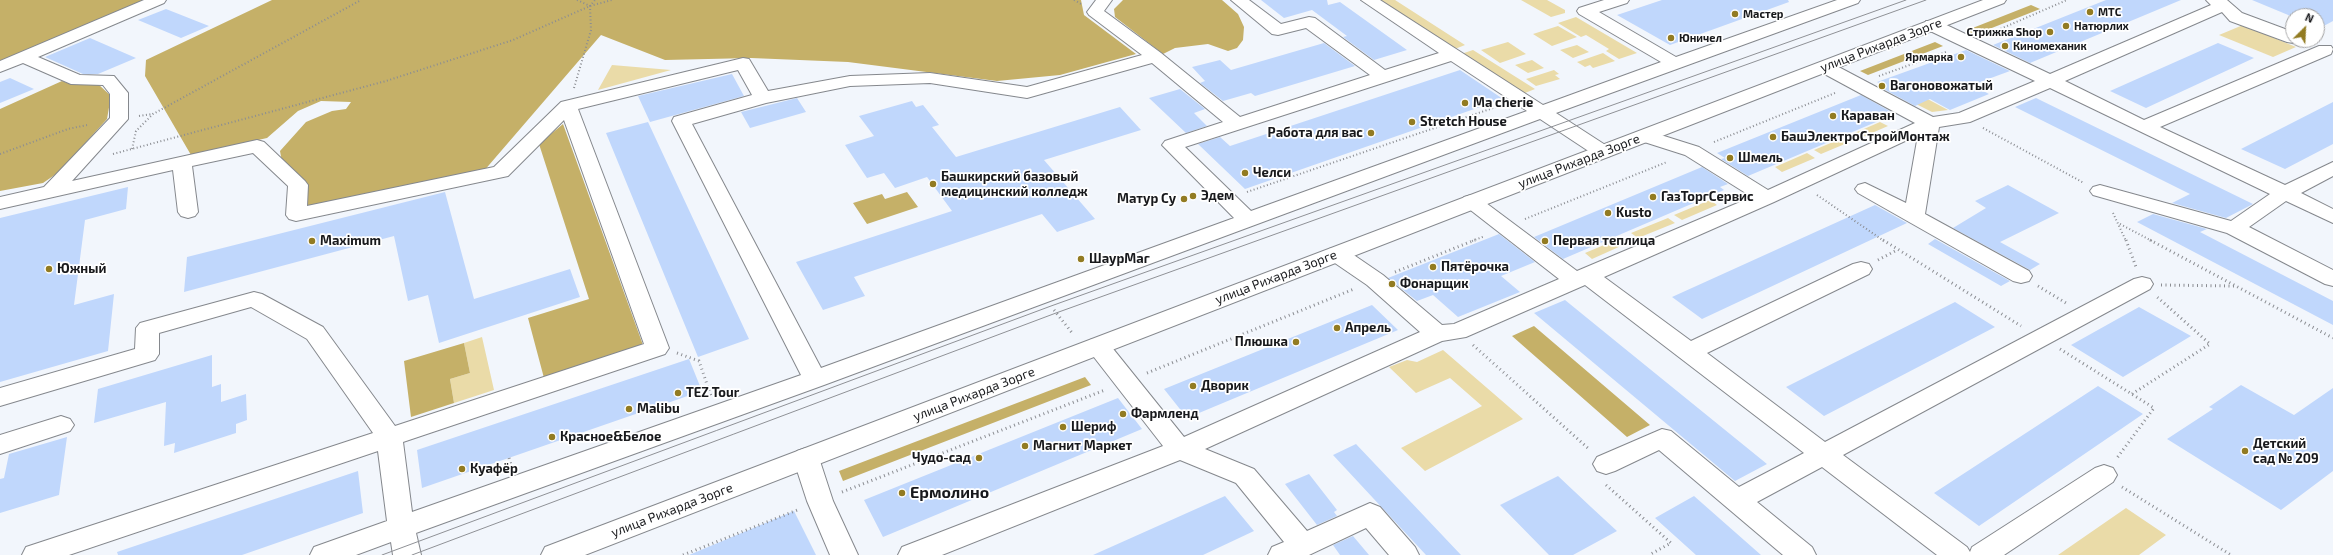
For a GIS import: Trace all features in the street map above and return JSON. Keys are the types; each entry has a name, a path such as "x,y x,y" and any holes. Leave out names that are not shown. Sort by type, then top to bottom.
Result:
{"street":[{"path":"0,67 158,0"},
{"path":"1104,0 1096,12 1155,57 1237,124"},
{"path":"1239,0 1278,30 1309,22 1383,77"},
{"path":"1369,0 1603,152"},
{"path":"1621,0 1585,11 1675,63"},
{"path":"324,555 815,380 1541,112 1852,0"},
{"name":"улица Рихарда Зорге","path":"555,555 590,549 806,458 1471,201 1645,136 1998,0"},
{"path":"912,555 1180,450 1447,333 1767,198 1930,123 1963,118 2050,81 2220,2 2236,17 2285,35"},
{"path":"1932,25 2333,217"},
{"path":"2144,127 2329,48"},
{"path":"1248,220 1172,145 1454,54"},
{"path":"23,57 77,80 108,80 119,93 119,119 51,192"},
{"path":"815,380 681,121 763,98 850,81 930,78 1028,93 1155,57"},
{"path":"0,203 257,146 298,185 296,215 501,172 568,106 743,63 763,98"},
{"path":"1825,66 1930,123"},
{"path":"36,555 389,436 657,348 568,106"},
{"path":"1914,217 1930,123"},
{"path":"1645,136 1692,151 1767,198"},
{"path":"182,162 188,212"},
{"path":"2234,228 2284,193 2333,168"},
{"path":"0,213 88,192 89,183"},
{"path":"1864,189 2022,276"},
{"path":"2100,191 2234,228 2333,279"},
{"path":"1471,201 1580,278 1689,352 1957,555"},
{"path":"1337,254 1447,333"},
{"path":"1689,352 1861,269"},
{"path":"1738,500 1822,453 2142,284"},
{"path":"0,397 147,354 148,328 254,299 315,333 389,436 401,527 407,555"},
{"path":"1098,346 1180,450 1245,476 1293,550 1370,514 1405,555"},
{"path":"0,445 61,425"},
{"path":"1606,464 1662,438 1802,555"},
{"path":"806,458 820,501 844,555"},
{"path":"1982,555 2104,475"}],"path":[{"path":"132,149 136,132 153,114 361,0"},
{"path":"577,0 590,6"},
{"path":"568,106 591,30 590,6 595,0"},
{"path":"111,154 386,81 513,40 590,6 612,0"},
{"path":"1227,199 1520,98"},
{"path":"0,154 68,129 153,114"},
{"path":"1963,118 2100,191 2120,224 2142,284 2210,344 2132,394"},
{"path":"1392,138 1396,141"},
{"path":"1800,183 1897,250 2154,408 2104,475 2231,555"},
{"path":"2120,224 2333,338"},
{"path":"2022,276 2085,315"},
{"path":"2142,284 2235,286"},
{"path":"1447,333 1606,464 1592,472 1671,543 1650,555"},
{"path":"657,348 686,355 699,361 712,399"}],"shaded area":[{"path":"0,0 152,0 0,65"},
{"path":"272,0 1081,0 1084,15 1136,54 1060,75 997,81 848,62 751,58 665,60 601,35 483,172 299,210 283,167 280,151 306,122 332,111 346,109 351,102 321,101 298,111 267,138 191,155 145,76 146,60"},
{"path":"1123,0 1222,0 1238,14 1244,27 1243,40 1237,48 1228,51 1208,44 1175,48 1163,54 1115,17 1114,9"},
{"path":"1380,0 1395,0 1465,45 1455,49"},
{"path":"1521,0 1547,0 1565,10 1565,13 1551,17"},
{"path":"2031,5 2040,9 1974,35 1965,31"},
{"path":"1576,17 1637,53 1619,59 1606,51 1609,49 1586,35 1581,37 1558,23"},
{"path":"2243,25 2285,42 2285,48 2294,48 2273,57 2219,35"},
{"path":"1558,26 1577,37 1552,46 1533,34"},
{"path":"1508,42 1526,54 1500,63 1481,50"},
{"path":"1935,42 1943,46 1868,75 1860,71"},
{"path":"1577,45 1589,52 1573,58 1560,50"},
{"path":"1473,50 1535,89 1520,95 1458,55"},
{"path":"1603,53 1615,61 1593,68 1590,65 1585,67 1577,62"},
{"path":"1532,60 1544,68 1528,73 1515,65"},
{"path":"612,65 671,70 598,90"},
{"path":"1554,70 1559,74 1555,75 1560,79 1536,86 1526,79"},
{"path":"62,81 73,85 98,84 111,96 107,119 59,172 43,183 0,191 0,109"},
{"path":"1922,96 1948,110 1932,112 1910,101"},
{"path":"1880,122 1888,126 1858,139 1850,135"},
{"path":"563,124 643,345 544,378 528,318 589,299 539,144"},
{"path":"1845,137 1852,141 1821,154 1814,150"},
{"path":"1807,153 1815,158 1782,172 1775,167"},
{"path":"907,192 918,207 867,224 853,203 882,194 885,199"},
{"path":"1710,200 1717,205 1682,220 1674,215"},
{"path":"1668,218 1675,223 1638,238 1631,233"},
{"path":"1623,237 1630,242 1592,259 1585,253"},
{"path":"1534,326 1650,425 1627,437 1512,336"},
{"path":"482,337 494,390 454,403 450,379 470,373 464,343"},
{"path":"464,343 470,373 450,379 454,403 411,417 404,361"},
{"path":"1443,350 1523,419 1425,471 1401,448 1482,406 1450,378 1416,393 1389,367 1407,360 1417,362"},
{"path":"1085,377 1091,385 843,481 839,471"},
{"path":"2126,508 2166,535 2139,555 2058,555"}],"building":[{"path":"1261,0 1327,0 1328,5 1340,2 1407,50 1374,60 1343,37 1347,36 1312,10 1284,18"},
{"path":"1662,0 1788,0 1789,2 1670,45 1617,15"},
{"path":"2106,0 2181,0 2030,63 1993,45"},
{"path":"2252,0 2333,0 2333,21 2325,25 2325,8 2285,8 2285,14"},
{"path":"166,9 209,26 181,38 138,20"},
{"path":"90,38 136,58 98,74 83,74 45,57"},
{"path":"1324,43 1355,66 1255,96 1251,93 1223,101 1200,83 1205,81 1192,67 1220,60 1231,70"},
{"path":"2218,43 2254,58 2146,108 2110,91"},
{"path":"1966,50 2010,71 1972,85 1989,94 1950,110 1930,99 1915,106 1880,87 1884,86 1877,82"},
{"path":"1460,70 1503,99 1245,189 1198,144 1220,137 1230,146"},
{"path":"732,74 744,96 650,122 638,96"},
{"path":"10,78 34,89 0,103 0,82"},
{"path":"1180,89 1205,109 1194,113 1207,126 1186,133 1149,98"},
{"path":"1861,95 1895,114 1748,176 1721,159 1725,158 1717,153"},
{"path":"797,98 806,112 750,128 741,112"},
{"path":"2036,98 2253,204 2226,218 2172,203 2190,194 2015,107"},
{"path":"912,101 916,107 923,105 939,125 932,127 956,157 1120,107 1141,130 1044,160 1095,219 1057,232 1042,214 854,277 865,296 823,310 796,262 952,211 927,177 895,188 884,173 867,178 845,145 874,136 859,116"},
{"path":"2333,102 2333,144 2285,169 2241,149"},
{"path":"648,122 749,339 698,357 606,133"},
{"path":"1702,167 1728,184 1720,187 1724,190 1563,259 1534,237"},
{"path":"2008,185 2059,213 2000,242 2040,264 2030,270 1953,228 1986,208 1975,201"},
{"path":"128,187 126,209 85,220 74,305 114,294 108,351 0,382 0,218"},
{"path":"445,192 474,299 570,269 580,297 439,343 428,295 408,301 394,236 184,292 187,257"},
{"path":"1875,205 1907,223 1702,319 1672,297"},
{"path":"2153,214 2207,229 2200,232 2333,301 2333,325 2137,222"},
{"path":"1499,234 1535,262 1501,276 1520,292 1458,317 1433,295 1417,301 1388,278"},
{"path":"1935,239 2010,281 2001,286 1928,244"},
{"path":"1565,300 1767,464 1735,481 1534,313"},
{"path":"1955,302 1995,327 1824,416 1786,387"},
{"path":"1372,305 1398,330 1187,418 1164,389"},
{"path":"2139,307 2191,336 2123,377 2071,345"},
{"path":"212,355 212,387 221,384 221,402 246,394 247,420 236,424 236,433 174,453 175,443 164,446 166,402 94,423 98,389"},
{"path":"689,359 702,391 422,488 417,450"},
{"path":"2241,385 2294,415 2333,388 2333,471 2281,510 2167,439 2213,409 2209,407"},
{"path":"2098,386 2143,414 1979,526 1934,493"},
{"path":"1118,398 1142,429 883,537 864,500"},
{"path":"67,437 59,495 0,513 0,479 4,478 9,454"},
{"path":"1356,444 1461,555 1426,555 1333,455"},
{"path":"358,471 363,513 242,555 118,555 117,552"},
{"path":"1309,474 1337,510 1334,512 1337,516 1317,525 1285,484"},
{"path":"1558,476 1617,531 1573,555 1549,555 1500,505"},
{"path":"1225,496 1254,531 1203,555 1093,555"},
{"path":"1694,496 1761,555 1696,555 1655,518"},
{"path":"794,511 816,555 689,555"},
{"path":"1353,536 1369,555 1340,555 1333,545"}],"tram line":[{"path":"382,555 1051,306 1906,0"},
{"path":"412,555 1056,313 1926,0"}],"place":[{"name":"МТС","path":"2090,12"},
{"name":"Мастер","path":"1735,14"},
{"name":"Натюрлих","path":"2066,26"},
{"name":"Стрижка Shop","path":"2050,32"},
{"name":"Юничел","path":"1671,38"},
{"name":"Киномеханик","path":"2005,46"},
{"name":"Ярмарка","path":"1961,57"},
{"name":"Вагоновожатый","path":"1882,86"},
{"name":"Ma cherie","path":"1465,103"},
{"name":"Караван","path":"1833,116"},
{"name":"Stretch House","path":"1412,122"},
{"name":"Работа для вас","path":"1371,133"},
{"name":"БашЭлектроСтройМонтаж","path":"1773,137"},
{"name":"Шмель","path":"1730,158"},
{"name":"Челси","path":"1245,173"},
{"name":"Башкирский базовый медицинский колледж","path":"933,184"},
{"name":"Эдем","path":"1193,196"},
{"name":"ГазТоргСервис","path":"1653,197"},
{"name":"Матур Су","path":"1184,199"},
{"name":"Kusto","path":"1608,213"},
{"name":"Maximum","path":"312,241"},
{"name":"Первая теплица","path":"1545,241"},
{"name":"ШаурМаг","path":"1081,259"},
{"name":"Пятёрочка","path":"1433,267"},
{"name":"Южный","path":"49,269"},
{"name":"Фонарщик","path":"1392,284"},
{"name":"Апрель","path":"1337,328"},
{"name":"Плюшка","path":"1296,342"},
{"name":"Дворик","path":"1193,386"},
{"name":"TEZ Tour","path":"678,393"},
{"name":"Malibu","path":"629,409"},
{"name":"Фармленд","path":"1123,414"},
{"name":"Шериф","path":"1063,427"},
{"name":"Красное&Белое","path":"552,437"},
{"name":"Магнит Маркет","path":"1025,446"},
{"name":"Детский сад № 209","path":"2245,451"},
{"name":"Чудо-сад","path":"979,458"},
{"name":"Куафёр","path":"462,469"},
{"name":"Ермолино","path":"902,493"}]}
